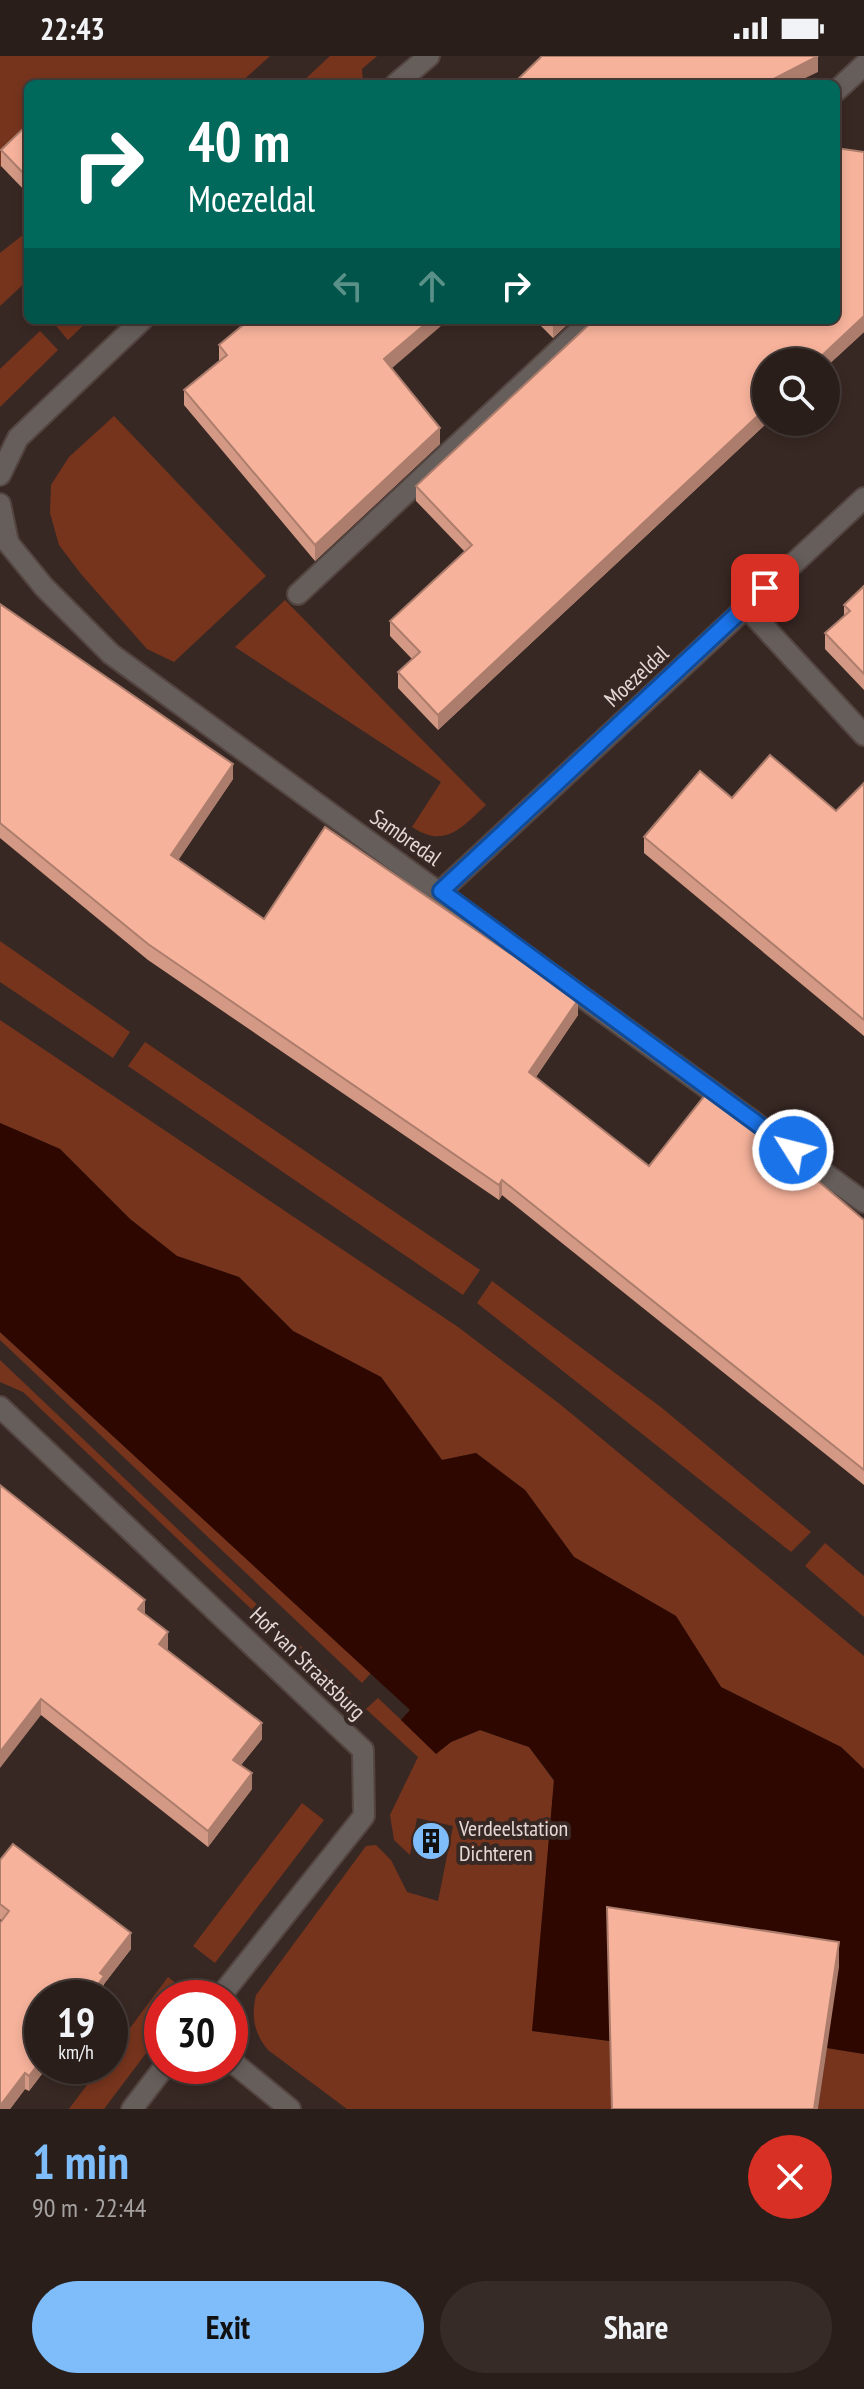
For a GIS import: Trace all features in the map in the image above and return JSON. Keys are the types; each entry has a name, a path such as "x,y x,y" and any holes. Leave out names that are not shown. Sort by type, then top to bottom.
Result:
{"street":[{"path":"401,80 429,56"},
{"path":"840,87 864,65"},
{"path":"0,475 18,438 138,324"},
{"path":"298,594 587,324"},
{"name":"Moezeldal","path":"441,891 864,498"},
{"name":"Sambredal","path":"0,504 4,538 44,587 111,654 441,891 864,1202"},
{"path":"745,606 864,735"},
{"name":"Hof van Straatsburg","path":"0,1407 363,1750 364,1816 233,1980"},
{"path":"248,2075 290,2109"},
{"path":"132,2109 151,2084"}],"shaded area":[{"path":"0,56 270,56 243,80 24,80 24,144 0,167"},
{"path":"330,56 377,56 362,69 363,80 304,80"},
{"path":"24,234 24,284 0,306 0,253"},
{"path":"54,324 85,324 68,340"},
{"path":"40,331 58,350 0,407 0,369"},
{"path":"114,416 266,576 174,662 147,649 81,574 59,545 50,513 51,485 69,457"},
{"path":"285,600 486,805 460,828 443,836 434,836 412,827 441,782 235,647"},
{"path":"0,941 130,1032 113,1058 0,982"},
{"path":"0,1020 458,1327 561,1405 864,1656 864,1769 841,1747 721,1687 676,1616 574,1557 525,1490 476,1453 442,1460 381,1377 293,1331 239,1277 177,1256 130,1219 60,1149 0,1123"},
{"path":"145,1042 480,1270 463,1295 128,1066"},
{"path":"0,1123 60,1149 130,1219 177,1256 239,1277 293,1331 381,1377 442,1460 476,1453 525,1490 574,1557 676,1616 721,1687 841,1747 864,1769 864,2054 827,2048 608,1932 610,2041 532,2031 554,1780 529,1747 480,1730 451,1742 436,1754 401,1720 410,1710 0,1332"},
{"path":"492,1281 662,1408 811,1532 791,1552 477,1303"},
{"path":"0,1332 371,1673 362,1683 0,1340"},
{"path":"0,1360 351,1694 346,1699 23,1392 0,1382"},
{"path":"825,1543 864,1576 864,1617 805,1566"},
{"path":"378,1698 436,1753 451,1742 480,1730 529,1747 554,1781 533,2031 610,2041 612,2109 347,2109 268,2050 260,2037 254,2018 256,1995 366,1846 376,1845 391,1860 407,1892 438,1901 453,1826 417,1818 410,1855 394,1840 390,1815 418,1757 366,1709"},
{"path":"302,1803 324,1820 215,1963 193,1946"},
{"path":"144,2009 144,2056 128,2077 128,2031"},
{"path":"827,2048 864,2054 864,2109 818,2109"},
{"path":"88,2084 123,2084 104,2109 69,2109"}],"building":[{"path":"542,56 818,56 772,80 517,80"},
{"path":"24,128 24,174 1,150"},
{"path":"840,149 864,152 864,316 830,348 752,348 752,421 438,715 398,672 420,652 390,621 472,545 416,486 590,324 840,324"},
{"path":"244,324 425,324 384,359 440,428 315,545 184,390 227,355 219,345"},
{"path":"864,586 864,674 825,633 850,611 844,605"},
{"path":"0,604 233,764 171,855 264,919 325,827 578,1000 529,1072 649,1166 706,1094 864,1220 864,1470 502,1180 499,1185 148,944 0,823"},
{"path":"770,755 836,811 864,783 864,1020 644,837 700,771 732,798"},
{"path":"0,1485 145,1600 138,1609 168,1632 159,1644 262,1723 233,1760 252,1773 208,1831 41,1699 0,1752"},
{"path":"13,1844 131,1933 100,1973 104,1976 101,1980 24,1980 24,2074 0,2106 0,1923 9,1911 0,1904 0,1860"},
{"path":"607,1907 839,1942 814,2109 612,2109"}],"place":[{"name":"Verdeelstation Dichteren","path":"431,1841"}],"route":[{"path":"765,588 441,891 793,1150"}]}
